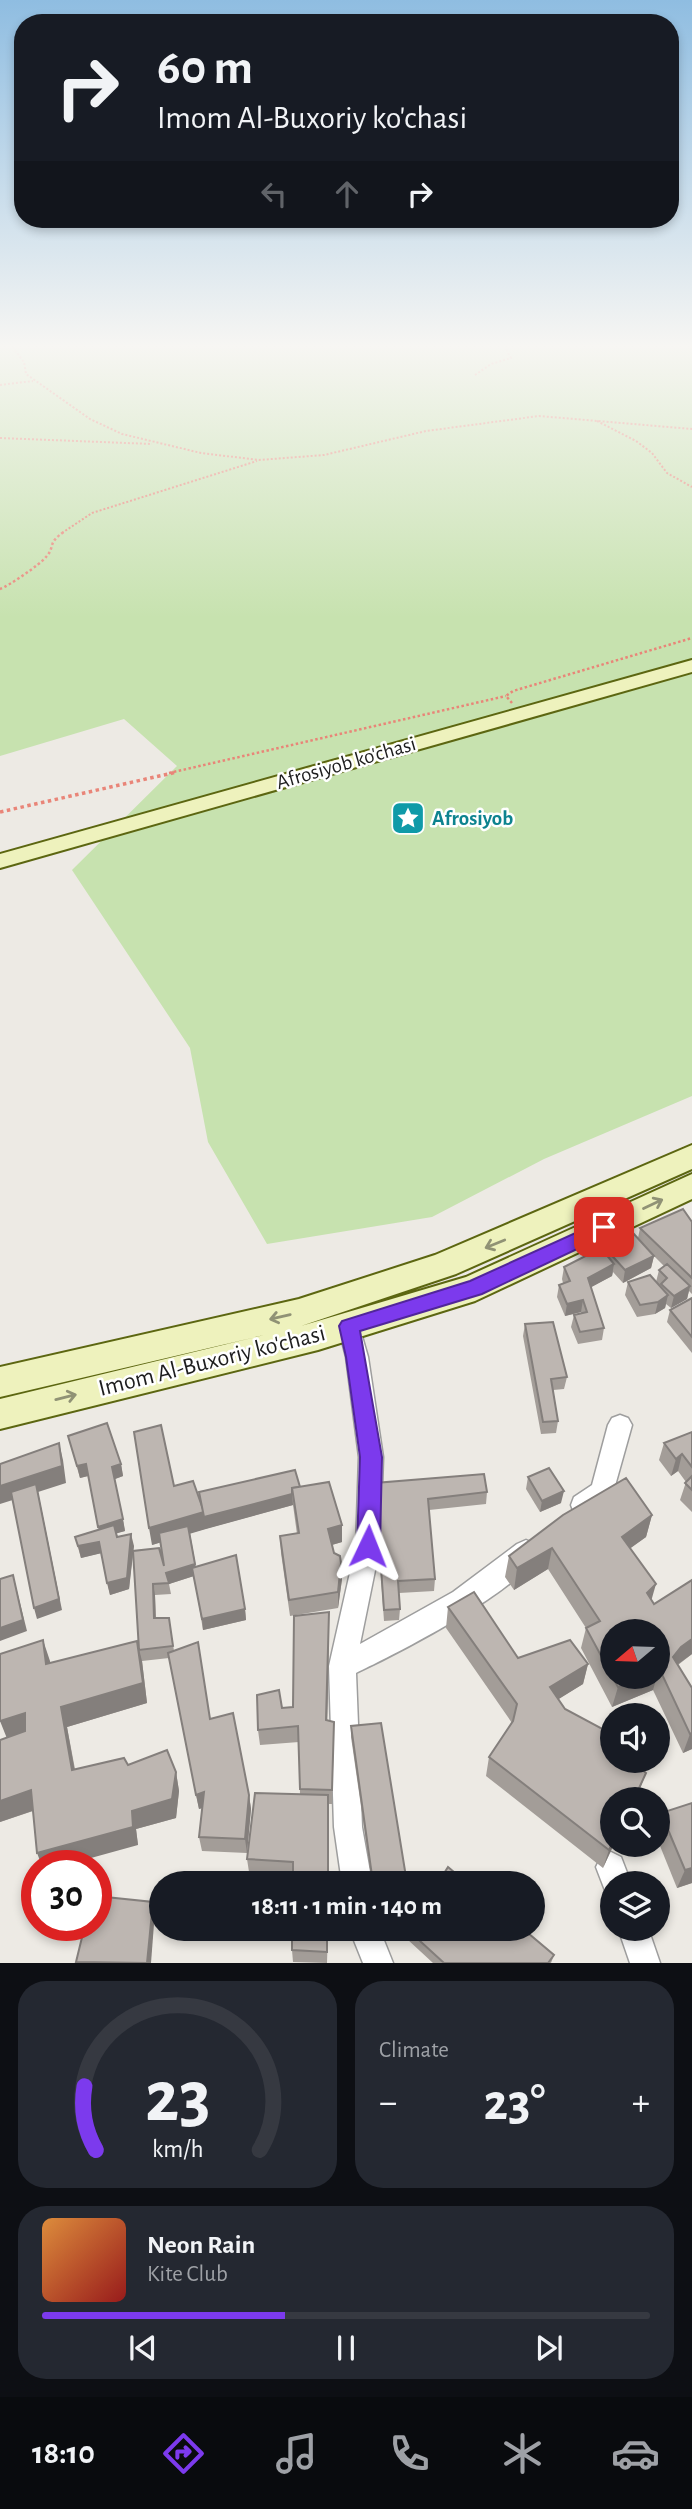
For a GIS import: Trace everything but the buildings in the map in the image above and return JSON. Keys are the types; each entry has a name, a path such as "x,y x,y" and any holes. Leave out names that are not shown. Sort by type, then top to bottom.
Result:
{"main road":[{"name":"Imom Al-Buxoriy ko'chasi","path":"0,1382 299,1313 445,1265 552,1236 692,1156"}],"street":[{"name":"Afrosiyob ko'chasi","path":"0,861 692,666"},
{"name":"Imom Al-Buxoriy ko'chasi","path":"0,1413 349,1326 475,1288 552,1236 692,1186"},
{"path":"349,1326 371,1457 368,1546 342,1666 348,1827 355,1871"},
{"path":"563,1519 602,1492 620,1425"},
{"path":"342,1666 401,1639 455,1605 542,1538"},
{"path":"370,1941 378,1963"},
{"path":"637,1941 645,1963"}],"path":[{"path":"133,436 201,453 259,460 324,455 406,436"},
{"path":"625,436 652,453 667,473 692,486"},
{"path":"0,438 163,445"},
{"path":"0,589 8,587 47,557 52,540 92,513 259,460"},
{"path":"0,812 506,696 513,691 692,638"},
{"path":"506,696 523,713"}],"green space":[{"name":"Afrosiyob","path":"0,436 692,436 692,1096 544,1159 432,1217 267,1244 208,1142 190,1048 72,870 177,766 124,719 0,756"}],"place":[{"name":"Afrosiyob","path":"408,818"}],"route":[{"path":"368,1546 371,1457 349,1326 475,1288 604,1227"}]}
